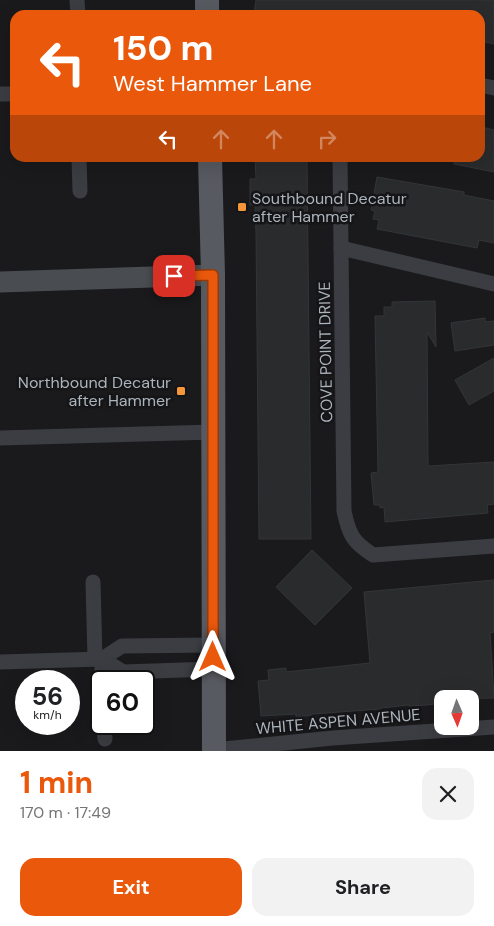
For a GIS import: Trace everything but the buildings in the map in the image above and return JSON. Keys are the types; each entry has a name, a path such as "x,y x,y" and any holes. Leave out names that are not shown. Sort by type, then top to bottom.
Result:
{"main road":[{"path":"210,162 213,275 214,750"}],"street":[{"path":"79,162 80,191"},
{"name":"COVE POINT DRIVE","path":"340,162 344,511 347,526 356,544 373,555 494,546"},
{"path":"341,248 494,284"},
{"path":"0,282 213,275"},
{"path":"0,438 214,432"},
{"path":"92,582 100,670"},
{"path":"0,662 99,659 122,646 213,644"},
{"path":"99,659 123,672 213,669"},
{"name":"WHITE ASPEN AVENUE","path":"214,750 333,745 494,727"},
{"path":"105,735 105,739"}],"place":[{"name":"Southbound Decatur after Hammer","path":"242,207"},
{"name":"Northbound Decatur after Hammer","path":"181,391"}],"route":[{"path":"174,276 213,275 213,657"}]}
